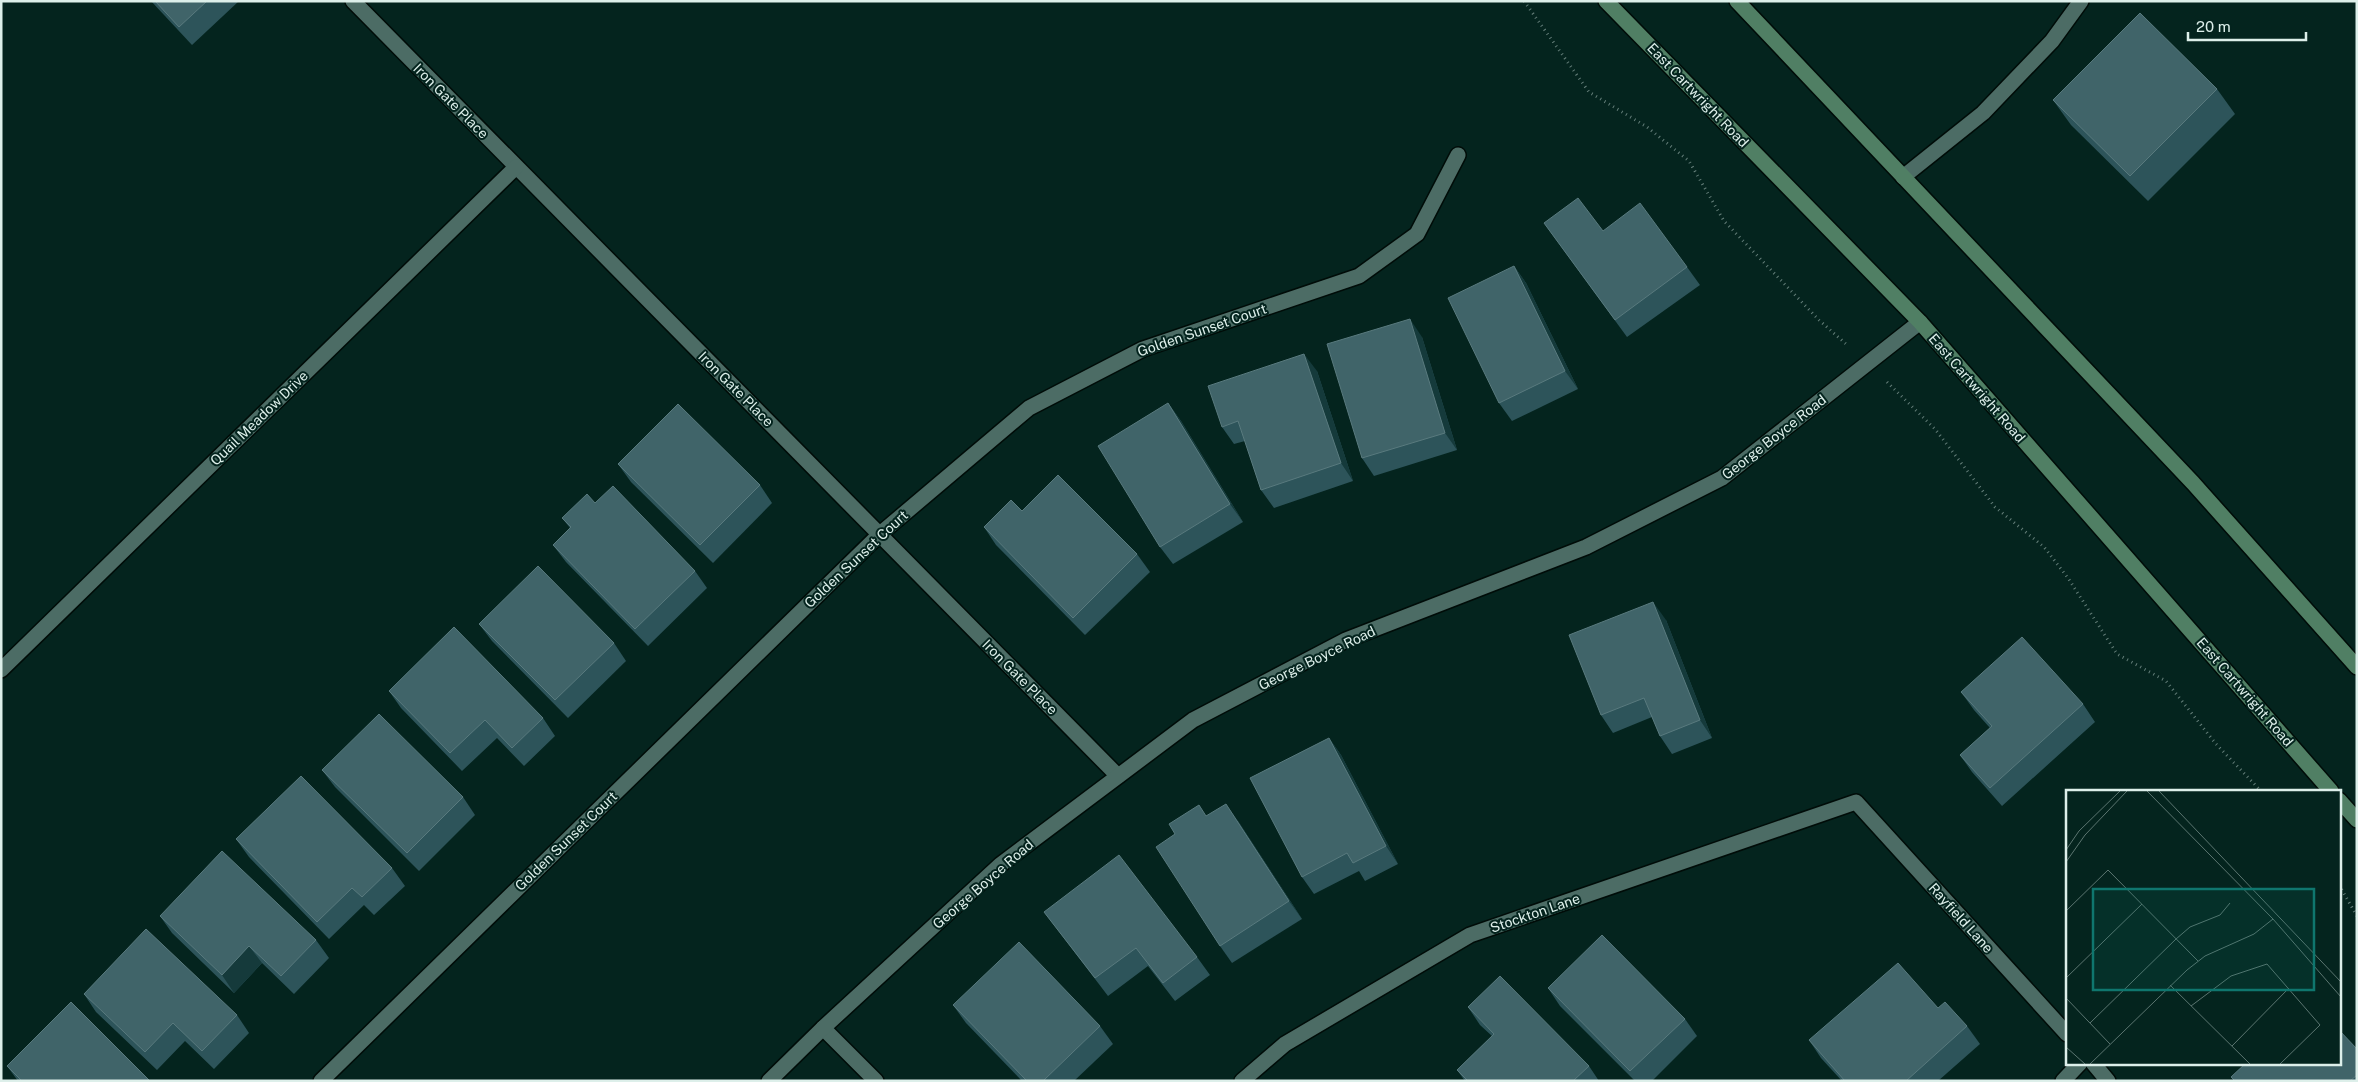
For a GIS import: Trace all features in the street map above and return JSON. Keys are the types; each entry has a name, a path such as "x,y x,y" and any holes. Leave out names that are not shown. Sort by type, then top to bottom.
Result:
{"main road":[{"name":"East Cartwright Road","path":"1606,1 1920,322 2330,790"},
{"path":"1737,1 2193,483 2357,667"},
{"path":"2340,801 2357,820"}],"street":[{"name":"Iron Gate Place","path":"353,1 1118,776"},
{"path":"1903,177 1984,113 2052,41 2080,1"},
{"name":"Golden Sunset Court","path":"321,1081 880,534 1029,408 1143,348 1358,276 1417,234 1458,155"},
{"name":"Quail Meadow Drive","path":"1,670 516,167"},
{"name":"George Boyce Road","path":"769,1081 823,1028 1000,865 1193,720 1346,640 1586,547 1722,478 1920,322"},
{"name":"Rayfield Lane","path":"1856,802 2066,1033"},
{"name":"Stockton Lane","path":"1242,1081 1285,1044 1470,935 1856,802"},
{"path":"823,1028 876,1081"},
{"path":"2063,1081 2079,1064"},
{"path":"2094,1064 2108,1081"}],"path":[{"path":"1524,1 1590,92 1647,128 1689,161 1724,221 1819,320 1935,429 1994,507 2044,547 2068,578 2117,654 2166,681 2216,744 2260,790"},
{"path":"2340,887 2357,916"}],"building":[{"path":"155,1 207,1 179,27"},
{"path":"2140,13 2217,89 2130,176 2053,100"},
{"path":"1578,198 1603,231 1640,203 1687,267 1615,320 1544,223"},
{"path":"1514,266 1565,371 1499,403 1448,298"},
{"path":"1410,319 1445,433 1362,458 1327,344"},
{"path":"1304,354 1341,463 1261,490 1238,421 1222,427 1208,386"},
{"path":"1168,403 1230,504 1160,547 1098,446"},
{"path":"678,404 760,485 700,545 618,464"},
{"path":"1058,475 1137,554 1073,618 984,527 1011,500 1022,511"},
{"path":"613,486 695,571 635,629 553,545 571,527 562,518 587,494 595,503"},
{"path":"538,566 614,643 555,700 479,624"},
{"path":"1653,602 1700,720 1660,736 1644,698 1601,715 1569,635"},
{"path":"454,627 543,718 512,748 485,720 450,753 389,691"},
{"path":"2022,637 2083,704 1990,788 1960,755 1992,726 1961,692"},
{"path":"379,714 463,797 407,853 322,770"},
{"path":"1329,738 1386,846 1353,863 1347,853 1302,877 1250,778"},
{"path":"301,776 392,868 362,897 352,888 317,922 236,839"},
{"path":"1226,804 1289,901 1220,946 1156,847 1175,834 1169,824 1199,805 1206,816"},
{"path":"222,851 316,940 281,976 249,946 222,975 160,916"},
{"path":"1119,855 1197,957 1163,983 1136,948 1095,978 1044,912"},
{"path":"146,929 237,1015 202,1051 173,1023 145,1052 84,994"},
{"path":"1602,935 1685,1019 1630,1071 1548,988"},
{"path":"1019,942 1100,1026 1043,1081 1027,1081 953,1005"},
{"path":"1898,963 1938,1008 1945,1002 1967,1026 1906,1081 1845,1081 1809,1040"},
{"path":"1500,976 1589,1066 1573,1081 1468,1081 1457,1070 1494,1034 1468,1007"},
{"path":"71,1002 150,1081 22,1081 7,1066"},
{"path":"2340,1031 2357,1049 2357,1075 2350,1081 2235,1081 2231,1077 2245,1064 2340,1064"}]}
